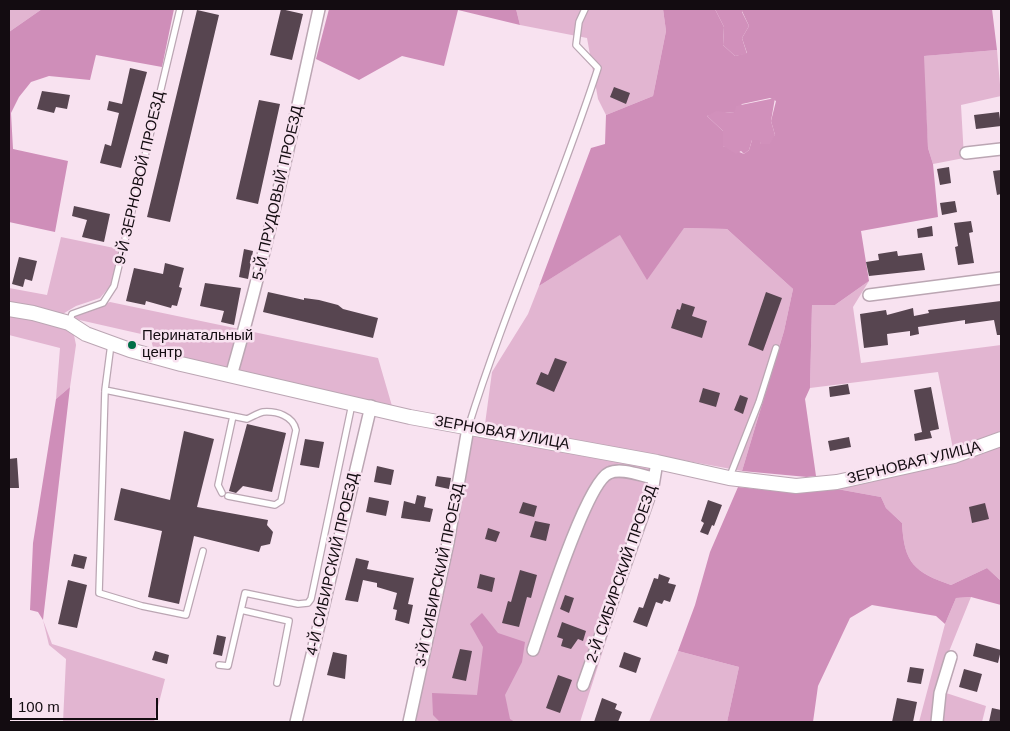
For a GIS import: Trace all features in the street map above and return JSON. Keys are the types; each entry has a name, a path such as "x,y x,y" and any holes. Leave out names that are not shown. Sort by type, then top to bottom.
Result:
{"street":[{"name":"5-Й ПРУДОВЫЙ ПРОЕЗД","path":"231,376 246,326 275,211 319,9"},
{"path":"966,153 1001,149"},
{"path":"869,295 1001,278"},
{"name":"ЗЕРНОВАЯ УЛИЦА","path":"9,309 34,313 69,324 86,334 151,357 231,376 371,406 410,417 657,462 729,478 796,486 837,482 954,456 1001,439"},
{"name":"4-Й СИБИРСКИЙ ПРОЕЗД","path":"296,722 371,406"},
{"name":"3-Й СИБИРСКИЙ ПРОЕЗД","path":"409,722 448,543 468,428"},
{"name":"2-Й СИБИРСКИЙ ПРОЕЗД","path":"583,685 654,478 657,462"},
{"path":"533,650 565,558 594,490 604,476 610,472 619,471 654,478"},
{"path":"937,722 940,693 951,658"}],"lane":[{"name":"9-Й ЗЕРНОВОЙ ПРОЕЗД","path":"69,324 72,314 103,303 114,286 180,9"},
{"path":"468,428 487,367 577,135 598,68 576,45 579,22 585,9"},
{"path":"111,343 105,390 99,593 142,606 186,614 203,551"},
{"path":"729,478 759,402 776,348"},
{"path":"105,390 233,416 247,419 262,412 290,417 295,422 296,430 281,501 275,505 225,495 218,486 233,416"},
{"path":"219,665 228,666 245,593 298,604 308,602 311,599 352,402"},
{"path":"241,610 289,621 277,683"}],"shaded area":[{"path":"9,9 42,9 9,32"},
{"path":"42,9 174,9 162,67 96,55 90,80 49,76 31,82 19,97 11,113 13,149 68,161 55,232 9,222 9,32"},
{"path":"329,9 516,9 520,25 458,10 444,66 402,56 359,80 316,59"},
{"path":"516,9 663,9 666,31 653,96 606,115 598,99 587,38 520,25"},
{"path":"663,9 715,9 724,27 723,45 735,56 747,53 742,38 749,26 742,11 744,9 992,9 997,50 924,56 928,148 933,164 938,217 861,231 869,281 835,305 812,305 810,388 805,399 816,476 807,477 742,471 784,331 793,289 727,229 684,228 647,280 620,235 539,286 591,148 605,144 606,115 653,96 666,31","holes":["770,98 776,101 771,121 775,135 761,144 760,140 752,140 749,150 744,154 723,146 723,131 707,116 722,112 735,113 742,104"]},
{"path":"715,9 744,9 742,12 749,26 742,38 747,54 735,56 723,45 724,27"},
{"path":"997,50 1001,96 961,105 964,158 933,164 928,148 923,56"},
{"path":"775,98 771,121 775,135 770,144 761,144 759,140 752,140 749,150 744,154 741,151 736,154 723,146 723,131 707,116 716,111 734,113 736,106"},
{"path":"684,228 727,229 793,289 784,331 742,471 485,424 492,372 528,314 539,286 621,234"},
{"path":"61,237 119,249 111,285 100,298 76,306 61,315 9,303 9,288 47,295"},
{"path":"869,281 853,307 861,363 1001,345 1001,431 953,449 938,372 810,388 812,304 835,305"},
{"path":"110,302 378,358 392,406 154,351 150,336 75,319 75,316"},
{"path":"9,312 73,330 76,345 70,387 56,399 60,348 9,335"},
{"path":"70,387 43,620 38,612 30,610 33,543 56,399"},
{"path":"475,435 648,465 659,476 580,722 403,722 444,541 472,439"},
{"path":"1001,445 1001,581 987,568 951,585 928,575 913,564 905,548 902,523 886,508 881,497 837,489 956,462"},
{"path":"738,487 797,493 837,489 881,497 886,508 902,523 905,548 913,564 928,575 951,585 987,568 1001,581 1001,605 971,597 956,598 945,624 936,616 872,605 850,618 818,686 813,722 727,722 739,667 678,651 695,605 710,552"},
{"path":"971,597 948,654 943,692 986,706 982,722 919,722 945,624 956,598"},
{"path":"482,613 498,633 525,642 522,662 505,695 510,719 515,722 440,722 433,715 432,693 477,695 483,647 470,624"},
{"path":"43,620 52,644 165,679 154,722 63,722 66,659 49,645"},
{"path":"678,651 739,667 727,722 649,722"}],"building":[{"path":"281,9 303,14 292,60 270,55"},
{"path":"197,10 219,15 170,222 147,217"},
{"path":"130,68 147,72 121,168 100,163 105,144 111,146 119,113 107,110 109,101 122,104"},
{"path":"614,87 630,93 626,104 610,97"},
{"path":"42,91 70,95 67,109 56,107 54,113 37,109"},
{"path":"259,100 280,104 258,204 236,199"},
{"path":"999,112 1001,126 976,129 974,115"},
{"path":"949,167 951,183 940,185 937,169"},
{"path":"1001,170 1001,194 997,195 993,171"},
{"path":"955,201 957,212 942,215 940,203"},
{"path":"74,206 110,214 104,242 82,237 87,220 72,216"},
{"path":"971,221 973,232 969,233 974,263 958,265 955,247 958,246 954,223"},
{"path":"932,226 933,236 918,238 917,229"},
{"path":"244,249 253,251 248,279 239,277"},
{"path":"897,251 898,256 922,253 925,270 869,276 866,262 879,260 878,254"},
{"path":"19,257 37,261 32,281 25,279 23,287 12,284"},
{"path":"165,263 184,268 179,287 182,288 177,306 172,305 171,308 146,301 145,305 126,301 134,268 163,274"},
{"path":"205,283 241,288 234,325 221,322 224,311 200,306"},
{"path":"268,292 304,300 304,298 319,300 338,305 343,309 378,318 373,338 263,312"},
{"path":"766,292 782,298 763,351 748,345"},
{"path":"1001,301 1001,335 997,335 994,320 965,324 965,320 918,327 919,334 910,336 910,331 887,334 888,345 864,348 860,314 886,310 887,315 913,308 914,316 929,313 928,310"},
{"path":"682,303 695,307 692,316 707,321 702,338 671,328 677,309 680,310"},
{"path":"555,358 567,362 554,392 536,384 541,372 548,375"},
{"path":"848,384 850,394 830,397 829,387"},
{"path":"931,387 939,429 930,431 932,438 915,441 914,434 922,432 914,390"},
{"path":"703,388 720,393 716,407 699,402"},
{"path":"740,395 748,398 743,414 734,410"},
{"path":"247,424 286,433 272,492 243,486 236,493 229,491"},
{"path":"184,431 214,439 197,507 268,520 267,525 273,532 270,544 261,546 259,552 194,536 179,604 148,597 162,531 114,520 121,488 170,500"},
{"path":"849,437 851,447 830,451 828,441"},
{"path":"305,439 324,442 319,468 300,465"},
{"path":"17,458 19,488 9,488 9,459"},
{"path":"377,466 394,470 391,485 374,482"},
{"path":"437,476 451,478 449,489 435,486"},
{"path":"417,495 426,497 424,507 433,509 430,522 401,518 404,501 415,504"},
{"path":"369,497 389,501 386,516 366,512"},
{"path":"708,500 722,505 714,526 712,525 708,535 700,532 704,523 701,521"},
{"path":"523,502 537,506 534,517 519,513"},
{"path":"985,503 989,519 972,523 969,507"},
{"path":"535,521 550,524 546,541 530,537"},
{"path":"488,528 500,532 496,542 485,539"},
{"path":"74,554 87,557 84,569 71,566"},
{"path":"356,558 369,561 367,569 414,578 408,604 413,605 409,624 395,620 397,610 393,609 397,593 377,587 377,583 363,580 358,602 345,600"},
{"path":"520,570 537,575 531,598 527,597 519,627 502,623 508,601 511,602"},
{"path":"480,574 495,578 492,592 477,588"},
{"path":"659,574 670,578 668,583 676,585 670,602 664,600 662,604 656,602 647,627 633,622 639,607 643,608 654,578 658,579"},
{"path":"68,580 87,585 77,628 58,624"},
{"path":"565,595 574,598 569,613 560,609"},
{"path":"562,622 586,631 583,641 578,639 571,649 561,646 563,639 557,637"},
{"path":"217,635 226,637 222,656 213,654"},
{"path":"976,643 1001,650 998,663 973,656"},
{"path":"460,649 472,651 466,681 452,678"},
{"path":"155,651 169,655 167,664 152,660"},
{"path":"333,652 347,655 345,679 327,675"},
{"path":"624,652 641,658 636,673 619,667"},
{"path":"910,667 924,669 921,684 907,682"},
{"path":"964,669 982,674 977,692 959,687"},
{"path":"558,675 572,680 560,713 546,708"},
{"path":"602,698 617,704 615,709 622,712 618,722 594,722"},
{"path":"897,698 917,702 913,722 892,722"},
{"path":"992,708 1001,710 1001,722 989,722"}],"place":[{"name":"Перинатальный центр","path":"132,345"}]}
